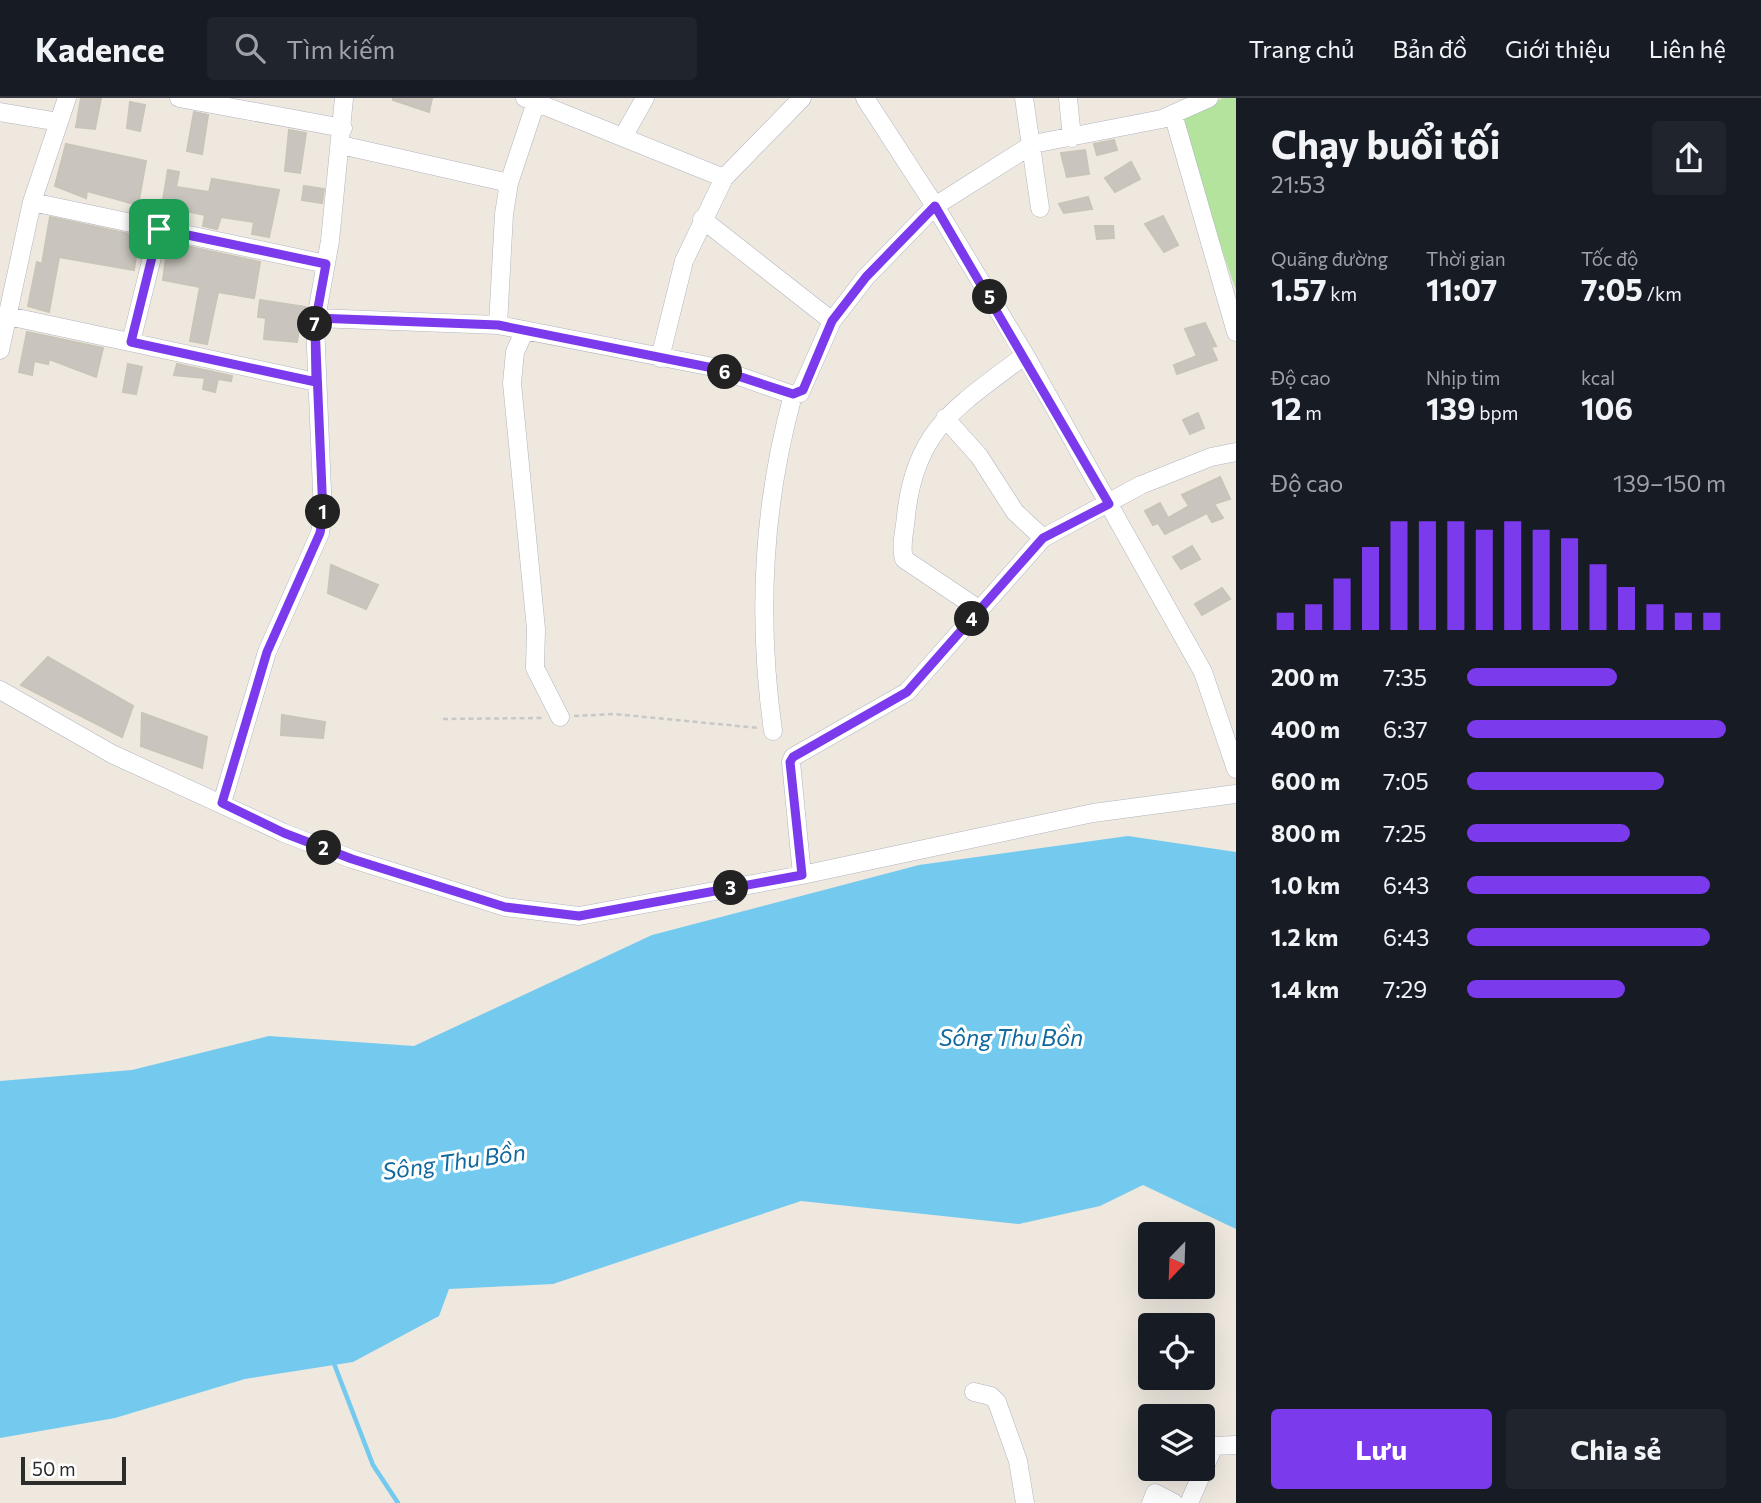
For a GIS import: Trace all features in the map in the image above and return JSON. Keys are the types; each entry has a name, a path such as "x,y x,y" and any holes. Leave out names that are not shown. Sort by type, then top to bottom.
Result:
{"street":[{"path":"0,350 32,202 67,98"},
{"path":"179,98 342,136 509,183"},
{"path":"222,803 267,652 320,533 323,514 316,382 316,318 326,264 342,136 344,98"},
{"path":"624,135 645,98"},
{"path":"660,358 675,288 702,219 724,178 802,98"},
{"path":"865,98 935,206 1025,355 1203,672 1236,769"},
{"path":"1024,98 1033,144 1040,208"},
{"path":"1068,98 1072,138"},
{"path":"316,318 498,325 713,368 793,394 803,390 832,321 866,277 935,206 1033,144 1072,138 1173,114 1209,98"},
{"path":"498,325 504,214 509,183 531,100 624,135 724,178"},
{"path":"0,111 59,122"},
{"path":"1173,114 1236,332"},
{"path":"32,202 326,264"},
{"path":"702,219 832,321"},
{"path":"131,342 159,229"},
{"path":"8,316 316,382"},
{"path":"526,330 515,352 512,383 536,629 535,668 560,717"},
{"path":"980,610 907,562 902,555 907,506 915,466 929,438 945,418 1025,355"},
{"path":"773,731 764,645 765,545 783,433 793,394"},
{"path":"945,418 979,456 1015,512 1043,538"},
{"path":"802,875 790,762 793,757 907,692 1043,538 1141,485 1211,457 1236,452"},
{"path":"0,690 112,754 284,833 352,859 505,907 579,916 802,875 1093,813 1236,794"},
{"path":"974,1392 991,1396 997,1402 1018,1461 1025,1503"},
{"path":"1189,1503 1214,1446 1236,1445"},
{"path":"1150,1503 1155,1493 1174,1503"}],"path":[{"path":"443,719 614,714 773,731"}],"green space":[{"path":"1223,98 1236,98 1236,290 1179,127 1183,117"}],"water":[{"name":"Sông Thu Bồn","path":"1128,836 1236,852 1236,1229 1143,1185 1100,1206 1019,1224 801,1201 553,1284 449,1289 439,1316 353,1362 245,1379 115,1418 0,1438 0,1081 132,1070 269,1036 414,1046 652,935 919,865"}],"building":[{"path":"81,98 101,98 95,129 76,127"},
{"path":"393,98 432,98 429,112"},
{"path":"130,102 145,105 140,131 127,128"},
{"path":"194,112 208,115 202,154 187,151"},
{"path":"289,130 306,133 300,173 285,171"},
{"path":"1114,140 1117,150 1097,155 1094,144"},
{"path":"66,144 146,161 138,205 87,191 86,198 55,186"},
{"path":"1085,150 1089,174 1067,177 1061,153"},
{"path":"1131,162 1140,179 1115,192 1105,178"},
{"path":"168,170 179,172 176,187 209,192 212,179 279,190 269,237 252,234 254,222 221,217 217,229 203,226 205,215 162,206"},
{"path":"304,186 324,189 322,203 302,200"},
{"path":"1088,197 1092,209 1064,213 1059,204"},
{"path":"1163,216 1178,245 1164,252 1145,224"},
{"path":"50,217 139,236 134,270 59,257 49,312 28,306 37,262 42,264"},
{"path":"1095,226 1113,226 1114,238 1097,239"},
{"path":"168,242 260,262 254,298 218,292 207,344 190,341 200,287 163,280"},
{"path":"260,300 306,307 297,342 264,339 266,318 258,317"},
{"path":"1205,323 1216,346 1211,347 1217,360 1177,374 1174,365 1197,356 1185,329"},
{"path":"27,332 103,348 96,377 49,359 48,364 34,361 32,375 19,372"},
{"path":"128,364 142,367 136,394 123,392"},
{"path":"177,364 232,376 231,381 218,379 215,392 203,389 205,378 174,375"},
{"path":"1198,413 1204,428 1190,434 1183,420"},
{"path":"1220,477 1230,499 1214,504 1223,518 1212,522 1207,513 1165,534 1158,523 1153,525 1145,511 1160,503 1168,518 1189,506 1182,495"},
{"path":"1192,546 1200,559 1181,569 1173,557"},
{"path":"331,565 378,585 366,609 328,593"},
{"path":"1222,588 1230,599 1202,615 1195,604"},
{"path":"48,657 133,706 122,737 21,685"},
{"path":"142,713 207,737 202,768 141,746"},
{"path":"282,715 325,722 323,738 281,735"}],"waterway":[{"path":"333,1361 373,1465 398,1503"}],"route":[{"path":"159,229 131,342 316,382 315,324 316,318 498,325 713,368 793,394 803,390 832,321 866,277 935,206 1025,355 1109,504 1043,538 907,692 793,757 790,762 802,875 579,916 505,907 352,859 284,833 222,803 267,652 320,533 323,514 315,324 326,264 159,229"}]}
